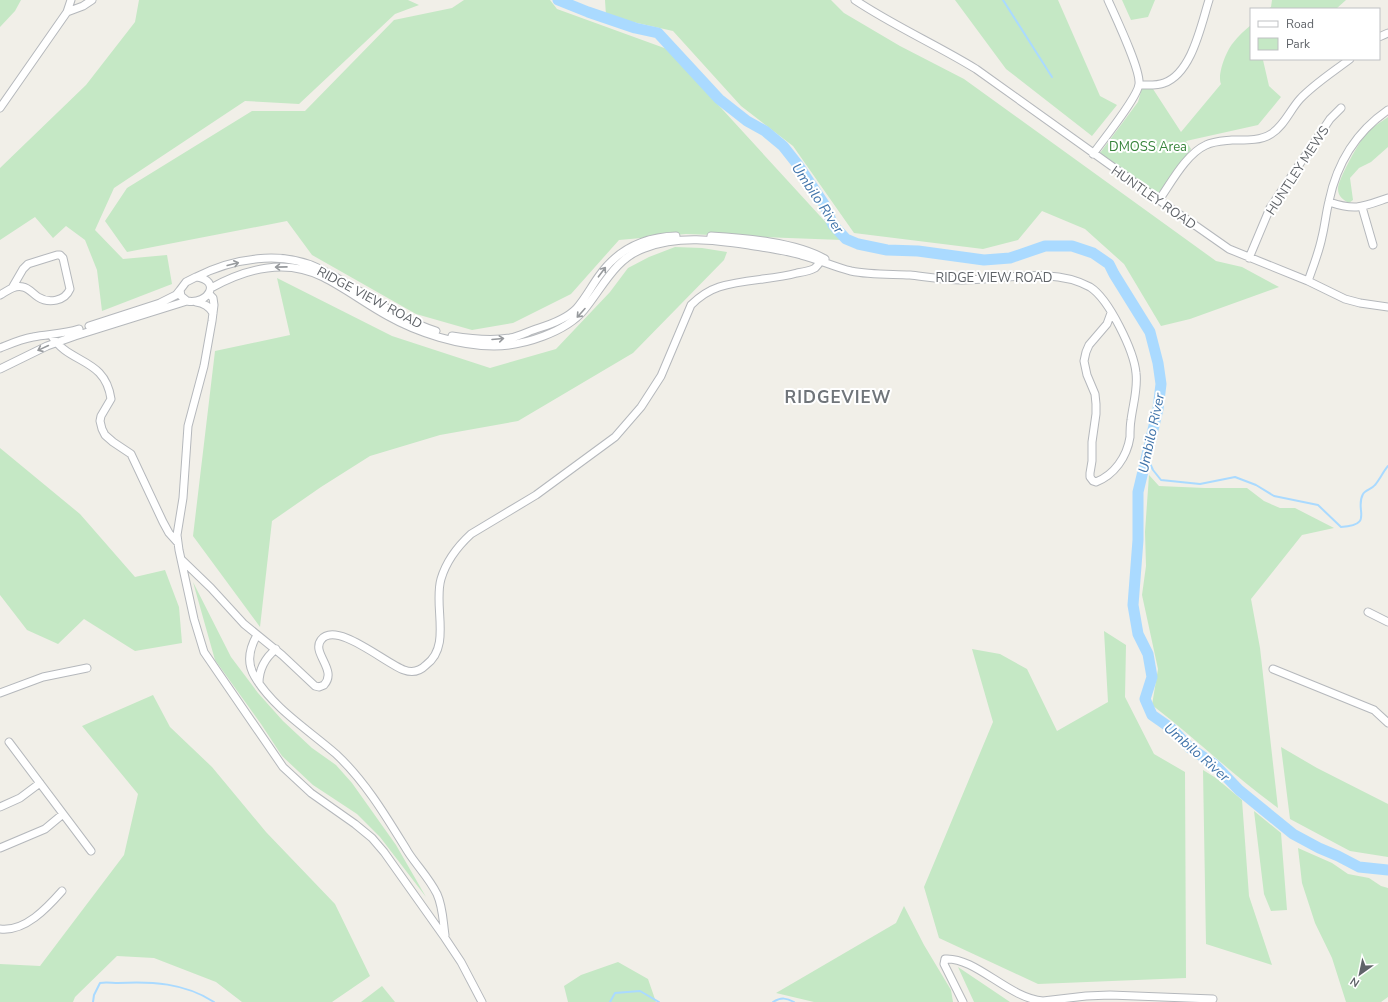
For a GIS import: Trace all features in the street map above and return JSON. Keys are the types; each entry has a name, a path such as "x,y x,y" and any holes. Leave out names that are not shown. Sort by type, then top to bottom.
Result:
{"street":[{"path":"0,108 67,12 72,0"},
{"path":"67,12 83,6 92,0"},
{"name":"HUNTLEY ROAD","path":"855,0 898,26 956,57 976,70 1229,248 1249,258 1308,281 1345,299 1388,307"},
{"path":"1094,154 1134,98 1139,85 1137,68 1108,0"},
{"path":"1139,85 1163,83 1176,76 1182,70 1190,56 1209,0"},
{"path":"1159,200 1187,161 1200,148 1213,142 1254,139 1267,136 1283,123 1295,105 1306,93 1349,60"},
{"name":"HUNTLEY MEWS","path":"1249,258 1270,208 1330,120 1341,108"},
{"path":"1308,281 1322,240 1329,202 1338,169 1347,152 1366,128 1388,110"},
{"path":"1329,202 1346,207 1362,206 1388,198"},
{"path":"1362,206 1373,245"},
{"name":"RIDGE VIEW ROAD","path":"0,348 32,337 67,333 155,304 176,295 186,282 215,268 238,262 267,259 298,261 319,268 388,316 414,329 451,340 470,344 492,346 526,342 565,326 583,312 619,263 626,257 647,247 671,241 710,241 776,250 803,255 857,272 961,280 1036,276 1058,277 1080,283 1091,288 1101,297 1118,323 1131,353 1136,371 1137,387 1127,449 1111,474 1096,482 1090,477 1090,473 1096,404 1095,394 1087,375 1084,361 1089,345 1106,324 1111,313"},
{"path":"0,295 12,288 24,287 42,299 49,301 60,299 65,296 70,289 62,258 60,255 57,255 28,264 23,269 12,288"},
{"path":"182,560 211,588 244,624 276,649 315,686 319,687 326,683 328,672 318,644 324,637 331,634 348,638 389,663 404,670 419,670 428,665 435,655 440,640 438,598 440,580 445,567 454,552 470,534 536,495 615,437 640,407 661,376 691,305 699,297 720,287 798,273 815,268 821,260"},
{"name":"RIDGE VIEW ROAD","path":"0,369 47,346 75,336 205,298 210,291 222,281 265,268 285,267 302,269 323,277 359,295"},
{"path":"196,278 202,278 207,281 213,301 213,313 204,366 188,426 178,544 199,639 204,652 283,767 311,793 372,838 384,852 446,938 461,962 482,1002"},
{"path":"180,290 181,296 190,302 206,305 213,313"},
{"path":"52,335 56,343 65,351 94,367 101,374 106,383 111,399 101,416 100,421 102,430 113,442 131,454 163,522 169,533 178,544"},
{"path":"1368,612 1388,622"},
{"path":"257,635 251,645 249,654 251,670 259,683 293,719 337,756 363,784 431,884 441,908 446,938"},
{"path":"259,683 258,676 264,661 276,649"},
{"path":"0,693 42,677 87,668"},
{"path":"1273,669 1374,710 1388,723"},
{"path":"9,742 91,851"},
{"path":"0,799 2,807 20,798 40,783"},
{"path":"0,848 45,829 63,814"},
{"path":"0,929 7,930 16,928 27,922 42,912 62,891"},
{"path":"963,1002 944,964 945,959 961,961 1018,994 1036,1000 1043,1001 1110,995 1213,999"}],"green space":[{"path":"0,0 21,0 15,11 0,27"},
{"path":"139,0 408,0 419,5 395,14 299,104 245,101 114,188 95,230 123,259 167,255 172,284 102,311 97,270 85,240 66,226 53,238 35,217 0,240 0,168 86,85 135,22"},
{"path":"464,0 550,0 557,9 667,49 842,240 686,234 619,240 571,294 513,323 472,330 416,314 312,255 287,221 127,252 105,221 127,188 252,111 305,111 394,20 452,8"},
{"path":"605,0 831,0 844,13 900,46 964,79 1216,261 1242,267 1279,287 1190,319 1161,326 1124,264 1085,229 1042,211 1018,240 983,249 854,233 793,146 741,106 673,31 606,16"},
{"path":"955,0 1058,0 1100,96 1117,105 1092,136 1006,69"},
{"path":"1122,0 1155,0 1148,17 1131,20"},
{"path":"1272,0 1346,0 1337,8 1270,8"},
{"name":"DMOSS Area","path":"1250,26 1250,60 1263,60 1269,86 1281,97 1258,125 1186,141 1191,149 1158,195 1100,153 1138,102 1142,88 1153,89 1181,132 1221,84 1220,75 1223,63 1230,47"},
{"path":"1388,117 1388,147 1371,162 1359,168 1350,178 1353,200 1349,203 1341,198 1338,191 1345,169 1368,131"},
{"path":"675,247 702,248 727,252 724,260 633,353 518,421 440,435 370,456 321,487 272,521 260,627 193,536 215,351 290,335 277,278 392,336 490,368 556,349 610,292 628,268 649,257"},
{"path":"0,448 80,514 135,577 165,570 179,607 182,643 135,651 84,619 58,644 27,630 0,595"},
{"path":"1149,475 1159,486 1247,488 1264,501 1280,508 1295,508 1334,528 1302,535 1251,599 1260,648 1278,808 1152,705 1158,669 1142,595 1146,566 1145,532"},
{"path":"193,582 231,657 258,693 283,721 312,748 336,765 352,783 396,845 426,897 380,837 357,814 313,785 282,756 215,660"},
{"path":"1104,631 1126,645 1125,697 1154,754 1185,772 1186,978 1038,984 939,938 924,887 993,722 972,649 1000,654 1027,669 1057,731 1108,702"},
{"path":"153,695 170,727 212,767 266,832 335,904 370,976 332,1002 242,1002 216,982 154,958 117,956 75,997 73,1002 0,1002 0,964 40,966 124,855 138,794 82,726"},
{"path":"1281,747 1317,768 1388,804 1388,857 1350,851 1290,819"},
{"path":"1203,770 1216,778 1242,800 1249,896 1272,965 1206,944"},
{"path":"1254,811 1281,833 1287,910 1271,911 1264,894"},
{"path":"1298,848 1332,863 1348,874 1369,878 1381,886 1388,888 1388,997 1381,1002 1346,1002 1332,958 1315,923 1302,883"},
{"path":"904,906 924,945 951,990 953,1002 814,1002 776,993 896,923"},
{"path":"618,962 648,979 656,1002 568,1002 564,986 581,975"},
{"path":"958,967 1010,1002 974,1002"},
{"path":"382,986 395,1002 361,1002"}],"waterway":[{"name":"Umbilo River","path":"558,0 635,28 658,33 719,99 747,121 765,131 783,146 798,165 824,204 833,225 846,239 858,244 887,250 918,251 984,260 1010,258 1045,246 1072,246 1093,253 1109,264 1150,332 1158,363 1161,384 1158,409 1138,492 1138,540 1133,605 1138,634 1148,654 1152,677 1145,699 1152,715 1172,729 1190,748 1214,764 1239,790 1293,834 1359,867 1388,870"},
{"path":"1003,0 1052,77"},
{"path":"1147,457 1153,470 1161,480 1200,484 1235,477 1256,485 1274,496 1318,505 1341,527 1351,526 1361,520 1361,500 1363,494 1375,485 1388,466"},
{"path":"93,1002 94,995 100,983 143,982 180,987 214,1002"},
{"path":"610,1002 615,993 640,991 659,1002"},
{"path":"773,1002 779,999 794,1002"}],"district":[{"name":"RIDGEVIEW","path":"838,397"}]}
